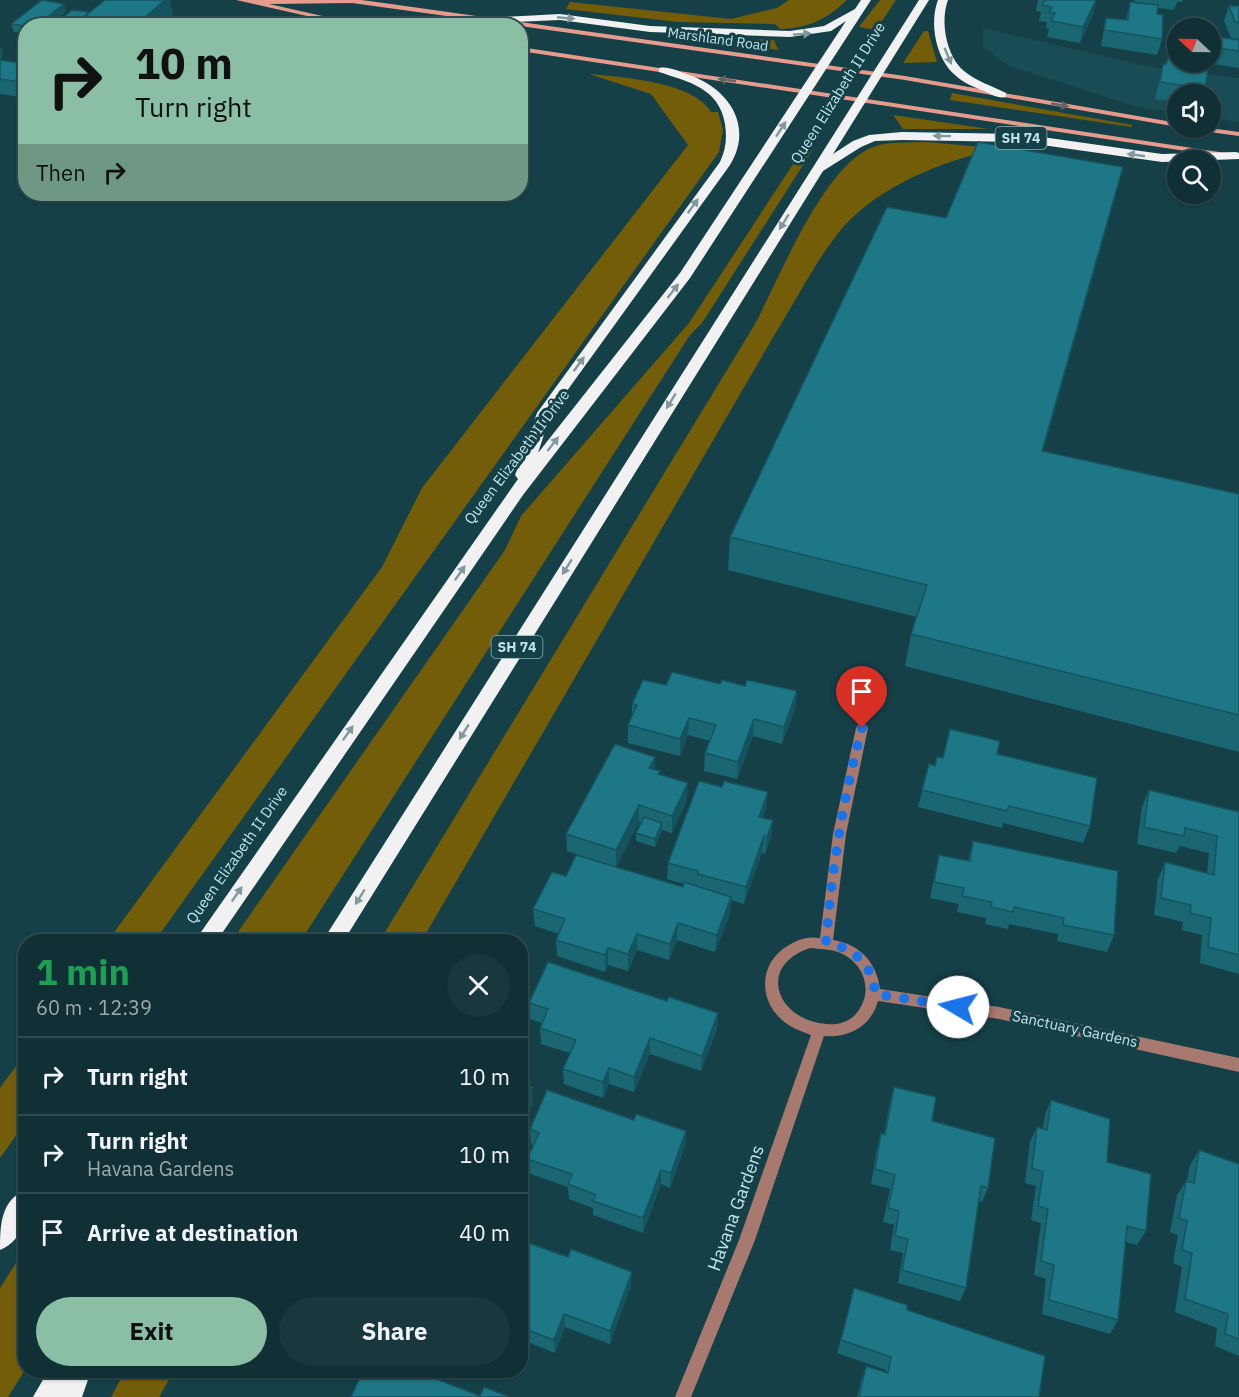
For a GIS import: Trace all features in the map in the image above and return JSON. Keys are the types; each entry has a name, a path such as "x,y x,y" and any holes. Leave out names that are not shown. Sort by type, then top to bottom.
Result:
{"highway":[{"name":"Queen Elizabeth II Drive","path":"337,934 924,0"},
{"path":"943,0 938,12 939,24 956,70 1002,94"},
{"name":"Queen Elizabeth II Drive","path":"210,934 517,491 685,276 863,4"},
{"path":"528,18 560,17 650,29 790,34 827,28 863,4"},
{"path":"517,491 544,413 726,162 732,149 732,130 724,98 708,86 663,70"},
{"name":"SH 74","path":"815,173 857,144 894,136 1021,138 1162,159 1238,157"},
{"path":"0,1238 18,1212"},
{"path":"46,1397 58,1378"},
{"path":"69,1397 76,1378"}],"main road":[{"name":"Marshland Road","path":"240,0 318,18"},
{"name":"Marshland Road","path":"252,2 352,2 472,18"},
{"name":"Marshland Road","path":"528,26 877,74 1167,123"},
{"path":"528,50 1238,157"},
{"path":"1221,132 1239,134"}],"street":[{"path":"826,942 831,883 845,794 862,728"},
{"path":"826,942 842,946 856,954 867,965 874,979 875,994 871,1007 850,1027 835,1031 819,1031 789,1018 778,1006 772,992 771,978 775,965 783,954 795,945 826,942"},
{"name":"Sanctuary Gardens","path":"875,994 999,1013 1239,1065"},
{"name":"Havana Gardens","path":"683,1397 747,1240 819,1031"}],"shaded area":[{"path":"789,0 847,0 832,13 816,22 780,29 775,24 678,22 566,9 570,2 731,19 777,8"},
{"path":"880,0 896,0 876,30 859,27"},
{"path":"983,28 1167,69 1167,72 1190,72 1239,78 1239,122 1221,119 1221,84 1167,84 1167,112 1137,107 1009,66 983,47"},
{"path":"924,31 928,31 937,62 903,63"},
{"path":"697,38 774,40 778,50"},
{"path":"589,74 638,79 689,94 702,102 711,112 718,112 723,130 719,152 160,934 113,934 382,567 422,488 688,145 651,94"},
{"path":"952,93 1132,125 1132,127 950,100"},
{"path":"893,115 989,129 903,129"},
{"path":"927,142 981,147 981,153 942,165 902,183 865,207 836,236 775,334 426,934 384,934 755,324 820,199 837,176 855,158 873,147 893,143"},
{"path":"803,149 812,151 702,323 690,335 305,934 237,934 505,550 521,516 689,323"},
{"path":"18,1064 18,1133 0,1158 0,1088"},
{"path":"18,1260 18,1378 20,1378 8,1397 0,1397 0,1288"},
{"path":"121,1378 170,1378 159,1397 111,1397"}],"building":[{"path":"42,0 64,4 46,18 19,18"},
{"path":"105,0 165,0 144,18 83,18"},
{"path":"1045,0 1096,0 1083,27 1051,21 1055,13 1049,12 1052,7 1042,5"},
{"path":"1130,2 1158,5 1157,14 1163,15 1162,39 1104,30 1106,18 1128,20"},
{"path":"1229,6 1239,6 1239,23 1235,22"},
{"path":"72,10 89,12 82,18 62,18"},
{"path":"1221,38 1239,40 1239,51 1221,49"},
{"path":"0,60 18,63 18,82 0,79"},
{"path":"1167,60 1167,72 1208,72 1206,84 1160,82 1163,64 1166,64"},
{"path":"978,142 1123,167 1042,451 1239,494 1239,715 911,634 927,585 730,537 887,207 946,218"},
{"path":"672,672 720,684 722,680 745,686 747,680 797,691 784,727 754,719 738,762 705,753 716,725 689,718 680,739 628,725 637,705 632,704 643,680 666,685"},
{"path":"950,729 1000,741 997,754 1097,778 1090,826 1009,806 1007,811 922,790 929,764 935,766 937,757 943,758"},
{"path":"615,744 655,757 649,768 660,771 658,774 688,783 672,816 639,805 616,850 566,834"},
{"path":"699,781 722,787 724,781 768,792 759,817 773,820 767,837 764,836 746,887 668,863"},
{"path":"1149,790 1239,812 1239,955 1208,947 1211,918 1190,913 1191,905 1161,898 1165,862 1214,875 1217,836 1185,828 1184,836 1144,827"},
{"path":"644,817 662,823 655,839 636,833"},
{"path":"973,841 1118,871 1114,935 1063,925 1064,918 1014,907 1013,912 991,907 992,902 962,896 964,888 934,882 939,855 970,861"},
{"path":"576,855 683,887 684,882 731,897 717,935 678,923 670,944 637,934 628,954 608,948 605,955 556,940 565,919 533,909 552,872 566,876"},
{"path":"548,962 667,1001 669,997 718,1013 702,1056 650,1038 634,1077 609,1068 603,1082 563,1069 576,1040 540,1028 548,1009 529,1003"},
{"path":"894,1087 936,1097 932,1121 995,1138 988,1188 981,1186 966,1288 902,1270 908,1239 895,1236 899,1211 888,1208 895,1175 875,1169 881,1133 885,1135"},
{"path":"547,1090 634,1120 636,1114 686,1131 671,1173 661,1170 643,1218 593,1201 596,1195 568,1184 572,1174 528,1159 539,1133 530,1129"},
{"path":"1051,1100 1110,1119 1107,1162 1151,1174 1146,1231 1127,1226 1118,1320 1049,1300 1054,1265 1041,1261 1048,1209 1038,1206 1043,1172 1032,1168 1037,1127 1047,1130"},
{"path":"1199,1150 1239,1164 1239,1339 1225,1334 1228,1314 1185,1299 1192,1253 1182,1250 1187,1221 1179,1218 1186,1181 1194,1183"},
{"path":"528,1243 568,1257 571,1249 632,1272 610,1331 564,1314 554,1340 528,1330"},
{"path":"854,1288 907,1305 907,1310 1045,1356 1039,1397 859,1397 866,1366 888,1373 891,1357 841,1340"},
{"path":"360,1378 434,1378 480,1396 484,1387 510,1397 351,1397"}],"route":[{"path":"862,728 845,794 831,883 826,942 842,946 856,954 867,965 874,979 875,994 958,1007"}]}
